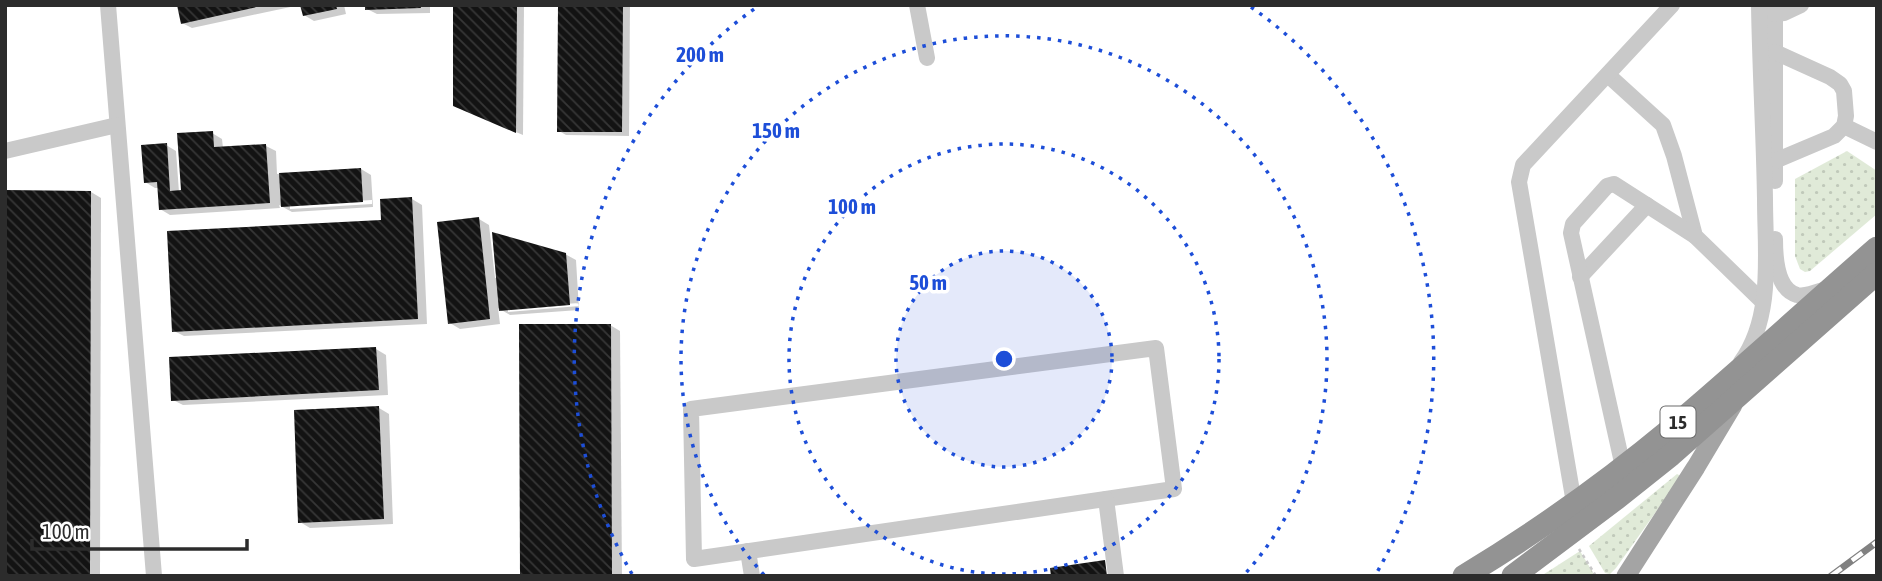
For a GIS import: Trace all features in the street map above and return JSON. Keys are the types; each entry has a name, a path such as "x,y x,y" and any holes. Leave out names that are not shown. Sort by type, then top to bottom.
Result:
{"highway":[{"name":"15","path":"1513,576 1671,455 1831,288 1877,248"},
{"name":"15","path":"1464,576 1574,503 1671,429 1733,388 1877,274"}],"main road":[{"path":"1626,576 1696,467 1733,388"}],"street":[{"path":"108,5 154,576"},
{"path":"918,5 927,58"},
{"path":"1574,503 1519,182 1523,165 1672,5"},
{"path":"1759,5 1775,251 1781,278 1784,285 1797,295 1831,288"},
{"path":"1733,388 1753,340 1763,302 1775,10 1784,13 1801,5"},
{"path":"1770,161 1834,136 1844,126 1846,116 1844,91 1840,84 1775,52"},
{"path":"1608,75 1663,125 1695,236"},
{"path":"5,151 117,125"},
{"path":"1844,126 1877,142"},
{"path":"1623,467 1580,277 1571,233 1573,224 1607,186 1614,184 1695,236 1763,302"},
{"path":"1580,277 1647,205"},
{"path":"1156,348 1174,489 1106,499 694,559 691,409 1156,348"},
{"path":"1106,499 1116,576"},
{"path":"748,551 752,576"}],"path":[{"path":"1570,534 1596,576"}],"green space":[{"path":"1847,151 1877,171 1877,214 1810,271 1805,272 1800,269 1795,256 1795,179"},
{"path":"1677,474 1680,478 1616,568 1610,574 1605,573 1589,546"},
{"path":"1580,551 1595,576 1541,576"}],"building":[{"path":"177,5 261,5 261,6 181,24"},
{"path":"300,5 336,5 337,9 303,16"},
{"path":"365,5 420,5 421,8 365,10"},
{"path":"453,5 517,5 516,133 453,106"},
{"path":"558,5 623,5 622,132 557,132"},
{"path":"213,131 214,147 266,144 270,203 159,210 157,182 144,183 141,145 167,143 170,191 181,190 177,133"},
{"path":"361,168 363,202 281,207 279,173"},
{"path":"5,190 91,191 90,576 5,576"},
{"path":"412,197 418,319 172,332 167,231 381,220 380,199"},
{"path":"479,217 490,319 448,324 437,222"},
{"path":"492,232 566,253 570,305 499,311"},
{"path":"519,324 611,324 612,576 520,576"},
{"path":"376,347 379,390 171,401 169,357"},
{"path":"379,406 384,519 298,523 294,410"},
{"path":"1105,560 1107,576 1051,576 1050,568"}],"railway":[{"path":"1831,576 1877,542"}]}
